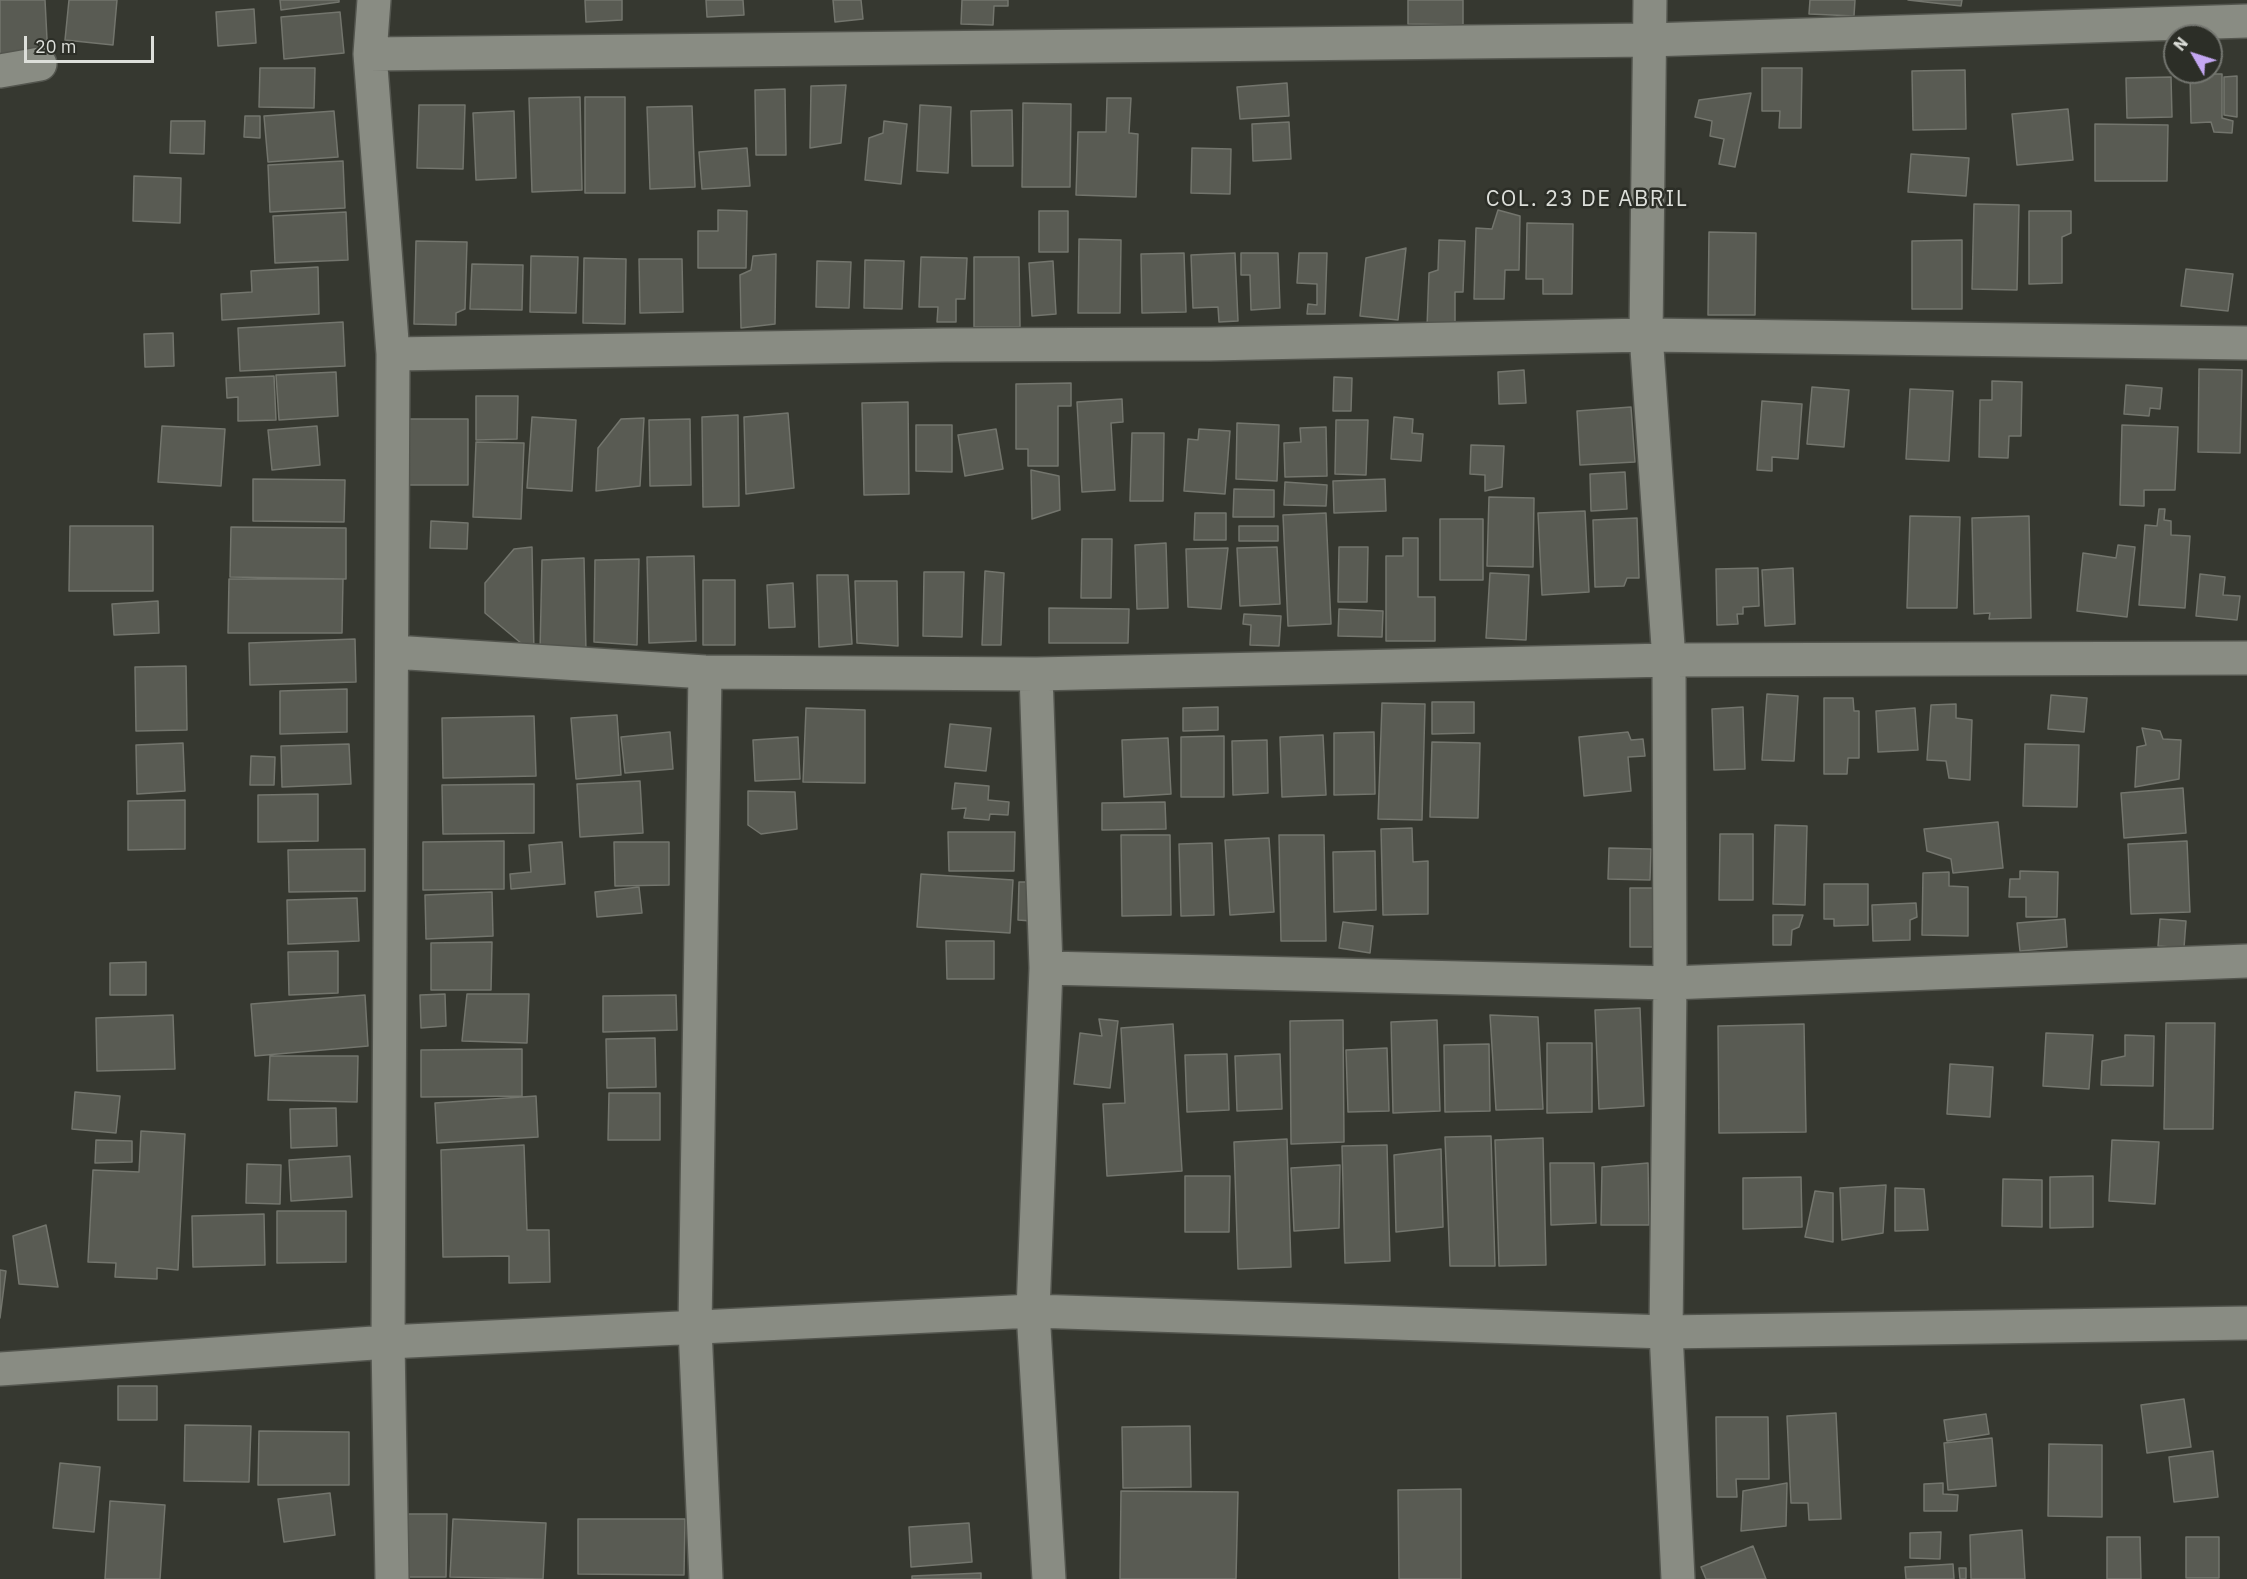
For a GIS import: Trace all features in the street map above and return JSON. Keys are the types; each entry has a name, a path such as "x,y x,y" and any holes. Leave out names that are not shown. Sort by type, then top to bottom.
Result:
{"street":[{"path":"374,0 370,54 393,354 388,1342 392,1579"},
{"path":"1650,0 1646,335 1669,660 1670,983 1666,1332 1678,1579"},
{"path":"370,54 1649,40 2247,21"},
{"path":"0,71 40,64"},
{"path":"393,354 955,345 1221,344 1646,335 2247,343"},
{"path":"393,652 705,672 1036,674 1669,660 2247,658"},
{"path":"705,672 695,1328 706,1579"},
{"path":"1036,674 1046,968 1033,1311 1049,1579"},
{"path":"1046,968 1670,983 2247,961"},
{"path":"0,1369 388,1342 1033,1311 1666,1332 2247,1323"}],"building":[{"path":"0,0 45,0 48,59 0,62"},
{"path":"69,0 117,0 113,45 65,40"},
{"path":"280,0 339,0 339,2 281,10"},
{"path":"585,0 622,0 622,20 586,22"},
{"path":"706,0 743,0 744,15 707,17"},
{"path":"833,0 861,0 863,19 835,22"},
{"path":"962,0 1008,0 1008,6 994,6 993,25 961,24"},
{"path":"1408,0 1463,0 1463,25 1408,24"},
{"path":"1810,0 1855,0 1854,16 1809,14"},
{"path":"1908,0 1962,0 1961,6"},
{"path":"254,9 256,43 218,46 216,12"},
{"path":"340,12 344,53 284,59 281,17"},
{"path":"260,68 315,68 314,108 259,107"},
{"path":"1762,68 1802,68 1801,128 1779,128 1780,111 1762,111"},
{"path":"1965,70 1966,129 1913,130 1912,71"},
{"path":"2237,76 2237,117 2224,115 2224,77"},
{"path":"2163,77 2163,84 2171,84 2172,117 2127,118 2126,78"},
{"path":"1287,83 1289,116 1240,119 1237,87"},
{"path":"2190,84 2222,84 2222,118 2233,121 2232,133 2214,132 2211,122 2191,123"},
{"path":"846,85 841,143 810,148 811,86"},
{"path":"785,89 786,155 756,155 755,90"},
{"path":"1751,93 1735,167 1719,164 1724,139 1710,136 1712,121 1695,117 1699,100"},
{"path":"580,97 582,190 532,192 529,98"},
{"path":"585,97 625,97 625,193 585,193"},
{"path":"1107,98 1131,98 1129,133 1138,134 1136,197 1076,195 1078,132 1106,132"},
{"path":"1023,103 1071,104 1070,187 1022,187"},
{"path":"419,105 465,105 463,169 417,168"},
{"path":"920,105 951,107 948,173 917,171"},
{"path":"692,106 695,187 650,189 647,107"},
{"path":"2068,109 2073,160 2017,165 2012,114"},
{"path":"1012,110 1013,166 972,166 971,111"},
{"path":"334,111 338,157 268,162 264,116"},
{"path":"514,111 516,178 476,180 473,113"},
{"path":"245,116 260,116 260,138 244,137"},
{"path":"171,121 205,121 204,154 170,153"},
{"path":"884,121 907,124 901,184 865,180 869,138 883,133"},
{"path":"1289,122 1291,159 1253,161 1252,124"},
{"path":"2095,124 2168,125 2167,181 2095,181"},
{"path":"747,148 750,186 702,189 699,152"},
{"path":"1192,148 1231,149 1230,194 1191,193"},
{"path":"1911,154 1969,158 1966,196 1908,192"},
{"path":"343,161 345,208 270,212 268,165"},
{"path":"134,176 181,178 180,223 133,221"},
{"path":"1974,204 2019,205 2017,290 1972,289"},
{"path":"718,210 747,211 746,268 698,268 698,231 718,231"},
{"path":"1498,210 1520,216 1519,270 1505,270 1504,299 1474,299 1476,228 1492,229"},
{"path":"1039,211 1068,211 1068,252 1039,252"},
{"path":"2029,211 2071,211 2071,233 2062,237 2062,283 2029,284"},
{"path":"346,212 348,260 275,263 273,216"},
{"path":"1527,223 1573,224 1572,294 1543,294 1543,279 1526,279"},
{"path":"1709,232 1756,233 1755,315 1708,315"},
{"path":"1079,239 1121,240 1120,313 1078,313"},
{"path":"1439,240 1465,241 1463,292 1455,292 1455,328 1427,327 1429,273 1438,270"},
{"path":"1962,240 1962,309 1912,309 1912,241"},
{"path":"416,241 467,242 465,309 456,313 456,325 414,324"},
{"path":"1406,248 1398,320 1360,316 1366,258"},
{"path":"1184,253 1186,312 1142,313 1141,254"},
{"path":"1235,253 1238,321 1219,322 1218,307 1193,308 1191,255"},
{"path":"1241,253 1278,253 1280,308 1251,310 1250,275 1241,275"},
{"path":"1299,253 1327,253 1325,314 1307,314 1308,304 1317,305 1317,284 1297,283"},
{"path":"776,254 775,324 741,328 740,275 751,270 753,256"},
{"path":"531,256 578,257 576,313 530,312"},
{"path":"921,257 967,258 965,299 956,299 956,322 937,322 938,307 919,307"},
{"path":"974,257 1019,257 1020,327 974,327"},
{"path":"584,258 626,259 625,324 583,323"},
{"path":"639,259 682,259 683,312 640,313"},
{"path":"865,260 904,261 902,309 864,308"},
{"path":"817,261 851,262 849,308 816,307"},
{"path":"1053,261 1056,314 1032,316 1029,263"},
{"path":"472,264 523,265 522,310 470,309"},
{"path":"318,267 319,314 222,320 221,294 252,292 251,271"},
{"path":"2186,269 2233,274 2228,311 2181,306"},
{"path":"343,322 345,366 240,371 238,328"},
{"path":"173,333 174,366 145,367 144,334"},
{"path":"2199,369 2242,370 2240,453 2198,452"},
{"path":"1524,370 1526,403 1499,404 1498,372"},
{"path":"336,372 338,416 279,420 276,375"},
{"path":"274,376 276,420 238,421 238,397 227,398 226,378"},
{"path":"1334,377 1352,378 1351,411 1333,411"},
{"path":"1992,381 2022,382 2021,436 2009,436 2008,458 1979,457 1980,400 1992,400"},
{"path":"1071,383 1071,406 1058,406 1058,466 1028,466 1028,449 1016,449 1016,384"},
{"path":"2126,385 2162,388 2160,409 2150,408 2149,416 2124,414"},
{"path":"1812,387 1849,390 1844,447 1807,444"},
{"path":"1910,389 1953,391 1949,461 1906,459"},
{"path":"476,396 518,396 517,439 476,440"},
{"path":"1122,399 1123,422 1111,423 1115,490 1082,492 1077,402"},
{"path":"1762,401 1802,404 1798,459 1772,457 1772,471 1757,470"},
{"path":"908,402 909,494 864,495 862,403"},
{"path":"1631,407 1635,462 1580,465 1577,411"},
{"path":"788,413 794,488 746,494 744,417"},
{"path":"738,415 739,506 703,507 702,417"},
{"path":"532,417 576,420 572,491 527,488"},
{"path":"1394,417 1413,419 1412,433 1423,434 1421,461 1391,459"},
{"path":"644,418 640,486 596,491 598,448 621,419"},
{"path":"402,419 468,419 468,485 402,485"},
{"path":"690,419 691,485 650,486 649,420"},
{"path":"1336,420 1368,420 1366,475 1335,474"},
{"path":"1237,423 1279,425 1277,481 1236,479"},
{"path":"916,425 952,425 952,472 916,471"},
{"path":"2122,425 2178,427 2175,490 2144,490 2144,506 2120,505"},
{"path":"162,426 225,429 221,486 158,482"},
{"path":"317,426 320,465 272,470 268,430"},
{"path":"1326,427 1327,476 1285,477 1284,443 1301,442 1300,428"},
{"path":"996,429 1003,469 965,476 958,435"},
{"path":"1199,429 1230,431 1225,494 1184,491 1188,439 1198,440"},
{"path":"1132,433 1164,433 1163,501 1130,501"},
{"path":"476,442 524,443 521,519 473,517"},
{"path":"1471,445 1504,446 1502,487 1485,491 1485,475 1470,474"},
{"path":"1031,470 1059,476 1060,510 1032,519"},
{"path":"1625,472 1627,509 1591,511 1590,474"},
{"path":"253,479 345,480 344,522 253,521"},
{"path":"1385,479 1386,511 1334,513 1333,481"},
{"path":"1285,482 1327,485 1326,506 1284,505"},
{"path":"1234,489 1274,490 1274,517 1233,517"},
{"path":"1489,497 1534,498 1533,567 1487,566"},
{"path":"2159,509 2165,509 2164,520 2171,521 2171,535 2190,536 2185,608 2139,605 2145,525 2157,526"},
{"path":"1585,511 1589,592 1542,595 1538,513"},
{"path":"1195,513 1226,513 1226,540 1194,540"},
{"path":"1326,513 1331,624 1288,626 1283,515"},
{"path":"1910,516 1960,517 1957,608 1907,608"},
{"path":"2029,516 2031,618 1989,619 1990,613 1974,614 1972,518"},
{"path":"1637,518 1639,578 1627,578 1624,586 1595,587 1593,520"},
{"path":"1440,519 1483,519 1483,580 1440,580"},
{"path":"431,521 468,523 467,549 430,548"},
{"path":"70,526 153,526 153,591 69,591"},
{"path":"1239,526 1278,526 1278,541 1239,541"},
{"path":"231,527 346,528 346,579 230,577"},
{"path":"1403,538 1418,538 1418,597 1435,597 1435,641 1386,641 1386,556 1403,556"},
{"path":"1082,539 1112,539 1111,598 1081,598"},
{"path":"1166,543 1168,608 1137,609 1135,545"},
{"path":"2118,545 2135,547 2127,617 2077,611 2083,553 2116,558"},
{"path":"532,547 534,654 485,613 485,583 514,549"},
{"path":"1277,547 1280,604 1240,606 1237,548"},
{"path":"1339,547 1368,547 1367,602 1338,602"},
{"path":"1228,548 1221,609 1188,607 1186,549"},
{"path":"694,556 696,641 649,643 647,557"},
{"path":"584,558 586,652 540,652 542,560"},
{"path":"639,559 637,645 594,642 595,560"},
{"path":"1758,568 1759,606 1743,607 1743,614 1737,614 1738,624 1717,625 1716,569"},
{"path":"1793,568 1795,624 1765,626 1762,570"},
{"path":"985,571 1004,573 1001,645 982,645"},
{"path":"924,572 964,572 962,637 923,636"},
{"path":"1490,573 1529,575 1526,640 1486,638"},
{"path":"2200,574 2225,577 2223,595 2240,596 2237,620 2196,616"},
{"path":"817,575 848,575 852,644 819,647"},
{"path":"229,579 343,579 342,633 228,633"},
{"path":"703,580 735,580 735,645 703,645"},
{"path":"855,581 897,581 898,646 857,643"},
{"path":"793,583 795,627 769,628 767,585"},
{"path":"158,601 159,633 114,635 112,604"},
{"path":"1049,608 1129,609 1128,643 1049,643"},
{"path":"1339,609 1383,611 1382,637 1338,636"},
{"path":"1244,614 1281,616 1279,646 1250,645 1251,625 1243,624"},
{"path":"355,639 356,682 250,685 249,643"},
{"path":"186,666 187,730 136,731 135,667"},
{"path":"347,689 347,732 280,734 280,691"},
{"path":"1767,694 1798,696 1794,761 1762,760"},
{"path":"2051,695 2087,698 2084,732 2048,729"},
{"path":"1824,698 1853,698 1854,711 1859,711 1859,758 1848,758 1847,774 1824,774"},
{"path":"1432,702 1474,702 1474,733 1432,734"},
{"path":"1382,703 1425,704 1422,820 1378,819"},
{"path":"1956,704 1956,718 1972,720 1970,780 1949,778 1946,761 1927,760 1931,705"},
{"path":"1218,707 1218,730 1183,731 1183,708"},
{"path":"1743,707 1745,769 1714,770 1712,709"},
{"path":"806,708 865,710 865,783 803,782"},
{"path":"1915,708 1918,750 1878,752 1876,711"},
{"path":"617,715 621,775 576,779 571,718"},
{"path":"534,716 536,776 443,778 442,718"},
{"path":"950,724 991,728 986,771 945,767"},
{"path":"2142,728 2160,731 2163,739 2181,740 2179,779 2135,787 2137,747 2146,745"},
{"path":"670,732 673,769 625,773 621,737"},
{"path":"1374,732 1375,794 1334,795 1334,733"},
{"path":"1628,732 1631,740 1643,739 1645,756 1628,757 1631,791 1584,796 1579,737"},
{"path":"1323,735 1326,795 1282,797 1280,737"},
{"path":"1224,736 1224,797 1181,797 1181,737"},
{"path":"798,737 800,779 755,781 753,740"},
{"path":"1168,738 1171,794 1124,797 1122,740"},
{"path":"1267,740 1268,793 1233,795 1232,741"},
{"path":"1432,742 1480,743 1478,818 1430,817"},
{"path":"183,743 185,791 137,794 136,745"},
{"path":"349,744 351,784 282,787 281,746"},
{"path":"2025,744 2079,745 2077,807 2023,806"},
{"path":"251,756 275,757 274,785 250,785"},
{"path":"640,781 643,833 580,837 577,784"},
{"path":"955,783 989,786 988,800 1009,802 1008,815 990,814 989,820 964,818 966,808 952,809"},
{"path":"534,784 534,833 443,834 442,785"},
{"path":"2183,788 2186,833 2124,838 2121,793"},
{"path":"748,791 795,792 797,829 761,834 748,825"},
{"path":"318,794 318,841 258,842 258,795"},
{"path":"185,800 185,849 128,850 128,801"},
{"path":"1165,802 1166,829 1102,830 1102,803"},
{"path":"1998,822 2003,868 1953,873 1951,859 1927,851 1924,829"},
{"path":"1775,825 1807,826 1805,905 1773,904"},
{"path":"1412,828 1413,862 1428,861 1428,914 1383,915 1381,829"},
{"path":"948,832 1015,832 1014,871 949,871"},
{"path":"1720,834 1753,834 1753,900 1719,900"},
{"path":"1121,835 1170,835 1171,915 1122,916"},
{"path":"1279,835 1324,835 1326,941 1281,941"},
{"path":"1269,838 1274,912 1230,915 1225,840"},
{"path":"504,841 504,889 423,890 423,842"},
{"path":"2187,841 2190,912 2131,914 2128,844"},
{"path":"562,842 565,884 511,889 510,874 531,872 529,845"},
{"path":"614,842 669,842 669,885 615,886"},
{"path":"1212,843 1214,915 1181,916 1179,844"},
{"path":"1609,848 1651,849 1650,880 1608,879"},
{"path":"365,849 365,891 289,892 288,850"},
{"path":"1375,851 1376,910 1334,912 1333,852"},
{"path":"2020,871 2058,872 2057,917 2026,917 2026,897 2009,897 2010,879 2020,879"},
{"path":"1949,872 1949,886 1968,887 1968,936 1922,935 1923,873"},
{"path":"921,874 1013,880 1010,933 917,927"},
{"path":"1019,882 1032,882 1031,921 1018,920"},
{"path":"1824,884 1868,884 1868,925 1834,926 1834,919 1824,919"},
{"path":"639,887 642,913 597,917 595,892"},
{"path":"1630,888 1661,888 1660,947 1630,947"},
{"path":"492,892 493,936 426,939 425,895"},
{"path":"357,898 359,941 288,944 287,900"},
{"path":"1916,903 1917,917 1910,920 1910,940 1873,941 1872,905"},
{"path":"1773,915 1803,915 1799,927 1792,930 1791,945 1773,945"},
{"path":"2065,919 2067,947 2020,951 2017,923"},
{"path":"2160,919 2186,921 2184,948 2158,946"},
{"path":"1343,922 1373,926 1370,953 1339,948"},
{"path":"946,941 994,941 994,979 947,979"},
{"path":"492,942 491,990 431,990 431,943"},
{"path":"338,951 338,993 289,995 288,952"},
{"path":"146,962 146,995 110,995 110,963"},
{"path":"445,994 446,1026 421,1028 420,995"},
{"path":"467,994 529,994 527,1043 462,1041"},
{"path":"365,995 368,1046 255,1056 251,1004"},
{"path":"676,995 677,1030 603,1032 603,996"},
{"path":"1640,1008 1644,1106 1599,1109 1595,1010"},
{"path":"173,1015 175,1069 97,1071 96,1018"},
{"path":"1490,1015 1538,1017 1543,1109 1496,1110"},
{"path":"1099,1019 1118,1021 1110,1088 1074,1084 1080,1033 1102,1036"},
{"path":"1343,1020 1344,1142 1291,1144 1290,1021"},
{"path":"1437,1020 1440,1111 1393,1113 1391,1022"},
{"path":"2166,1023 2215,1023 2213,1129 2164,1129"},
{"path":"1173,1024 1182,1171 1107,1176 1103,1104 1125,1103 1121,1028"},
{"path":"1804,1024 1806,1132 1719,1133 1718,1026"},
{"path":"2046,1033 2093,1035 2089,1089 2043,1086"},
{"path":"2125,1035 2154,1036 2153,1086 2101,1085 2102,1061 2125,1056"},
{"path":"655,1038 656,1087 607,1088 606,1039"},
{"path":"1547,1043 1592,1043 1592,1112 1547,1113"},
{"path":"1489,1044 1490,1111 1445,1112 1444,1045"},
{"path":"1387,1048 1389,1111 1348,1112 1346,1050"},
{"path":"522,1049 522,1096 421,1097 421,1050"},
{"path":"1227,1054 1229,1110 1187,1112 1185,1055"},
{"path":"1280,1054 1282,1109 1237,1111 1235,1056"},
{"path":"270,1056 358,1056 357,1102 268,1100"},
{"path":"1950,1064 1993,1067 1990,1117 1947,1114"},
{"path":"75,1092 120,1096 116,1133 72,1129"},
{"path":"609,1093 660,1093 660,1140 608,1140"},
{"path":"536,1096 538,1137 437,1143 435,1103"},
{"path":"336,1108 337,1146 291,1148 290,1109"},
{"path":"141,1131 185,1134 178,1270 157,1268 157,1279 115,1277 116,1263 88,1262 93,1170 139,1172"},
{"path":"1491,1136 1495,1266 1450,1266 1445,1137"},
{"path":"1543,1138 1546,1265 1499,1266 1495,1140"},
{"path":"1287,1139 1291,1267 1238,1269 1234,1142"},
{"path":"96,1140 132,1141 132,1162 95,1163"},
{"path":"2112,1140 2159,1142 2155,1204 2109,1201"},
{"path":"524,1145 527,1230 549,1230 550,1282 509,1283 509,1256 443,1257 441,1150"},
{"path":"1387,1145 1390,1261 1345,1263 1342,1146"},
{"path":"1441,1149 1443,1227 1396,1232 1394,1155"},
{"path":"350,1156 352,1197 291,1201 289,1160"},
{"path":"1550,1163 1594,1163 1596,1223 1551,1225"},
{"path":"1648,1163 1649,1225 1601,1225 1602,1167"},
{"path":"247,1164 281,1165 280,1204 246,1203"},
{"path":"1340,1165 1339,1228 1294,1231 1291,1168"},
{"path":"1185,1176 1230,1176 1229,1232 1185,1232"},
{"path":"2093,1176 2093,1227 2050,1228 2050,1177"},
{"path":"1801,1177 1802,1227 1743,1229 1743,1178"},
{"path":"2003,1179 2042,1180 2042,1227 2002,1226"},
{"path":"1886,1185 1883,1233 1842,1240 1840,1188"},
{"path":"1895,1188 1924,1189 1928,1230 1895,1231"},
{"path":"1815,1191 1833,1193 1833,1242 1805,1237"},
{"path":"277,1211 346,1211 346,1262 277,1263"},
{"path":"264,1214 265,1265 193,1267 192,1216"},
{"path":"46,1225 58,1287 19,1284 13,1236"},
{"path":"0,1270 6,1271 0,1318"},
{"path":"118,1386 157,1386 157,1420 118,1420"},
{"path":"2184,1399 2191,1447 2147,1453 2141,1405"},
{"path":"1836,1413 1841,1519 1809,1520 1808,1503 1791,1503 1787,1416"},
{"path":"1986,1414 1989,1434 1947,1441 1944,1420"},
{"path":"1716,1417 1768,1417 1769,1479 1736,1479 1737,1497 1717,1497"},
{"path":"185,1425 251,1426 249,1482 184,1481"},
{"path":"1190,1426 1191,1487 1123,1488 1122,1427"},
{"path":"259,1431 349,1432 349,1485 258,1485"},
{"path":"1992,1438 1996,1486 1948,1490 1944,1443"},
{"path":"2049,1444 2102,1445 2102,1517 2048,1516"},
{"path":"2213,1451 2218,1497 2174,1502 2169,1457"},
{"path":"60,1463 100,1467 94,1532 53,1528"},
{"path":"1787,1483 1786,1526 1741,1531 1743,1491"},
{"path":"1943,1483 1943,1494 1958,1495 1957,1511 1924,1511 1924,1484"},
{"path":"1461,1489 1461,1579 1399,1579 1398,1490"},
{"path":"1121,1491 1238,1492 1236,1579 1120,1579"},
{"path":"330,1493 335,1535 284,1542 278,1499"},
{"path":"110,1501 165,1505 160,1579 105,1579"},
{"path":"403,1514 447,1514 446,1577 402,1577"},
{"path":"453,1519 546,1523 543,1579 450,1577"},
{"path":"578,1519 685,1519 684,1575 578,1574"},
{"path":"969,1523 972,1562 911,1567 909,1527"},
{"path":"2022,1530 2025,1579 1971,1579 1970,1535"},
{"path":"1941,1532 1940,1559 1910,1558 1910,1533"},
{"path":"2107,1537 2140,1537 2141,1579 2107,1579"},
{"path":"2186,1537 2219,1537 2219,1578 2186,1578"},
{"path":"1753,1546 1766,1579 1706,1579 1701,1567"},
{"path":"1953,1564 1954,1579 1906,1579 1905,1567"},
{"path":"1959,1568 1966,1568 1966,1579 1960,1579"},
{"path":"981,1573 981,1579 912,1579 912,1576"}],"district":[{"name":"COL. 23 DE ABRIL","path":"1587,200"}]}
